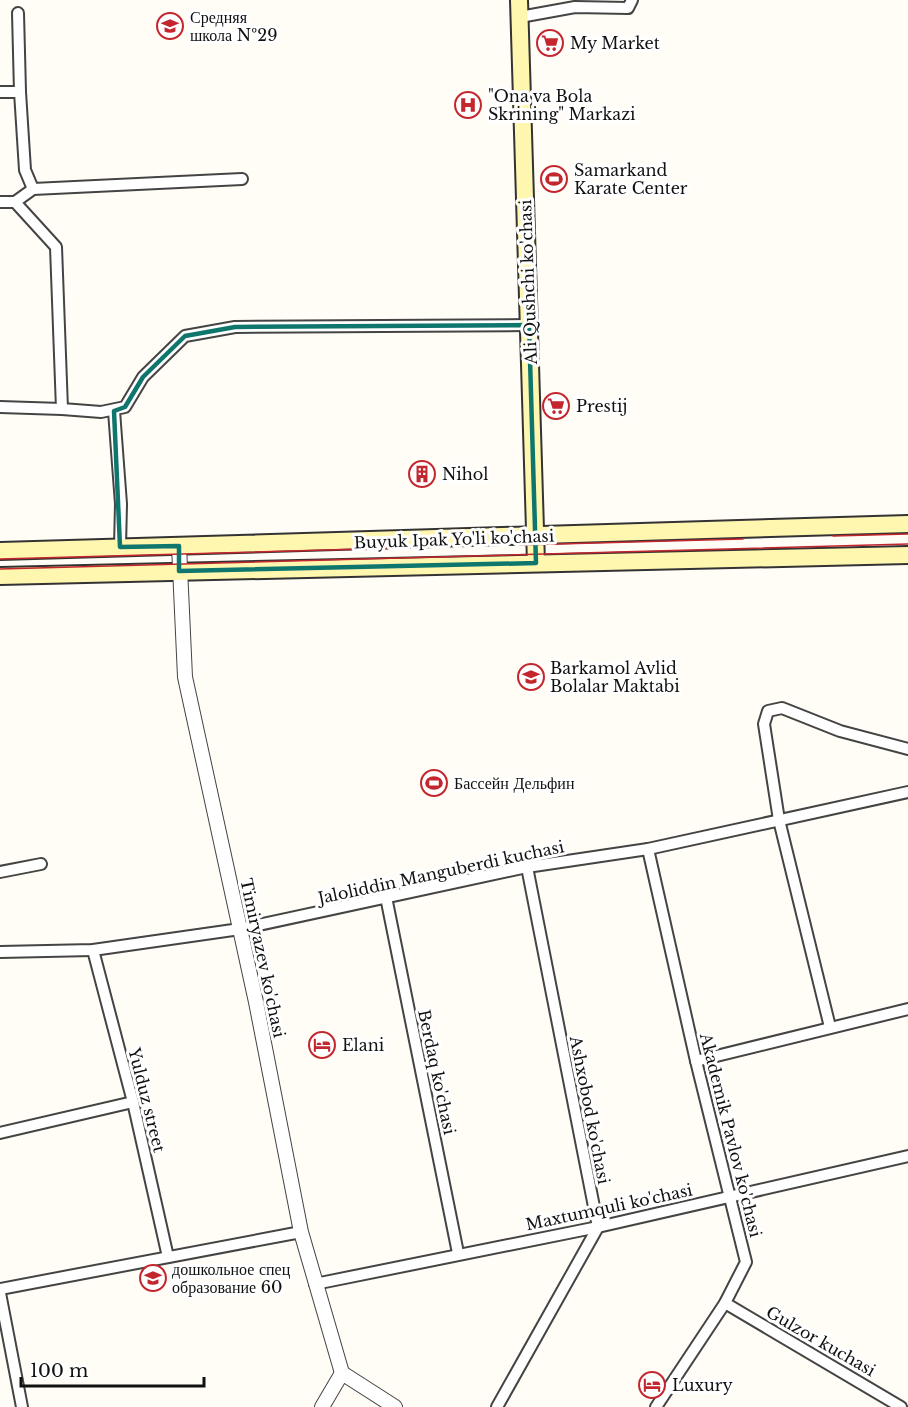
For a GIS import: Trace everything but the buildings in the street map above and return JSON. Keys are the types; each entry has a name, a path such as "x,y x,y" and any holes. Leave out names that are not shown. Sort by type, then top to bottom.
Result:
{"main road":[{"name":"Ali Qushchi ko'chasi","path":"519,0 536,563"},
{"name":"Buyuk Ipak Yo'li ko'chasi","path":"0,551 536,537 908,524"},
{"name":"Buyuk Ipak Yo'li ko'chasi","path":"0,576 908,555"}],"street":[{"path":"520,17 575,7 628,8 632,0"},
{"path":"18,13 20,92 26,170 33,189"},
{"path":"0,92 20,92"},
{"path":"0,202 15,202 33,189 243,179"},
{"path":"15,202 56,247 62,409"},
{"path":"0,407 114,411 125,407 143,377 185,336 234,327 529,325"},
{"path":"114,411 121,504 120,548"},
{"name":"Timiryazev ko'chasi","path":"179,546 185,677 240,928 301,1232 342,1373"},
{"path":"830,1027 779,820 764,724 768,711 782,708 840,731 908,749"},
{"name":"Jaloliddin Manguberdi kuchasi","path":"0,952 93,950 240,928 527,867 648,849 908,792"},
{"name":"Akademik Pavlov ko'chasi","path":"648,849 696,1061 746,1262 725,1303 656,1407"},
{"path":"0,872 41,864"},
{"name":"Ashxobod ko'chasi","path":"527,867 598,1227"},
{"name":"Berdaq ko'chasi","path":"386,897 458,1253"},
{"name":"Yulduz street","path":"93,950 133,1102 168,1257"},
{"path":"696,1061 908,1009"},
{"path":"0,1133 133,1102"},
{"name":"Maxtumquli ko'chasi","path":"315,1284 458,1253 598,1227 908,1156"},
{"path":"496,1407 598,1227"},
{"path":"22,1407 0,1291 301,1232"},
{"name":"Gulzor kuchasi","path":"725,1303 901,1407"},
{"path":"322,1407 342,1373 395,1407"}],"highlighted area":[{"path":"529,325 536,563 179,571 179,546 120,547 114,411 125,407 143,377 185,336 235,327"}],"tram line":[{"path":"833,536 908,534"},
{"path":"521,545 743,539"},
{"path":"0,569 908,544"},
{"path":"0,559 398,548"}],"place":[{"name":"Средняя школа №29","path":"170,26"},
{"name":"My Market","path":"550,43"},
{"name":"\"Ona va Bola Skrining\" Markazi","path":"468,105"},
{"name":"Samarkand Karate Center","path":"554,179"},
{"name":"Prestij","path":"556,406"},
{"name":"Nihol","path":"422,474"},
{"name":"Barkamol Avlid Bolalar Maktabi","path":"531,677"},
{"name":"Бассейн Дельфин","path":"434,783"},
{"name":"Elani","path":"322,1045"},
{"name":"дошкольное спец образование 60","path":"153,1278"},
{"name":"Luxury","path":"652,1385"}]}
